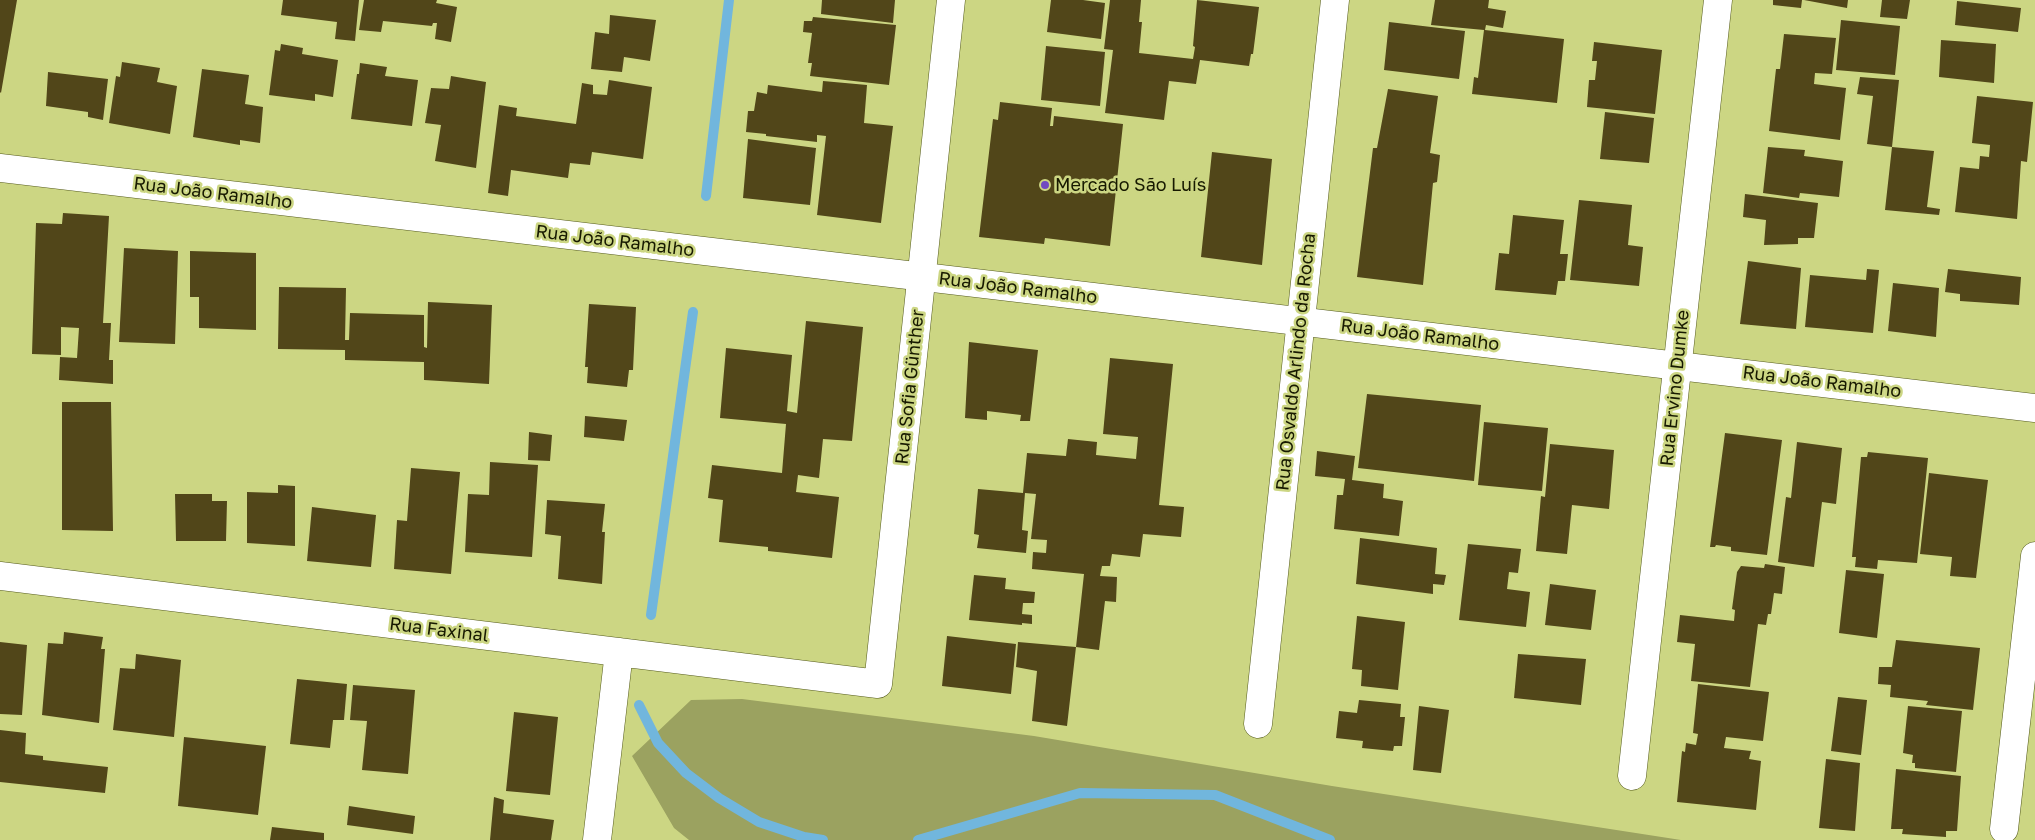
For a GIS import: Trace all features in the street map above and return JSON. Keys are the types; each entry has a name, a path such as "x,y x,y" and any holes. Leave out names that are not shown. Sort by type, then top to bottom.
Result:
{"street":[{"name":"Rua Sofia Günther","path":"878,684 951,0"},
{"name":"Rua Osvaldo Arlindo da Rocha","path":"1258,724 1335,0"},
{"name":"Rua Ervino Dumke","path":"1632,776 1718,0"},
{"name":"Rua João Ramalho","path":"0,168 2035,408"},
{"path":"2004,829 2035,556"},
{"name":"Rua Faxinal","path":"0,576 878,684"},
{"path":"598,840 619,652"}],"green space":[{"path":"742,699 1034,736 1332,786 1681,840 689,840 674,828 632,756 691,700"}],"building":[{"path":"0,0 17,0 1,93 0,92"},
{"path":"283,0 359,0 355,41 335,39 337,22 281,15"},
{"path":"364,0 437,0 436,3 457,7 451,42 435,39 437,23 433,23 432,26 383,21 381,32 359,30"},
{"path":"822,0 895,0 893,23 821,14"},
{"path":"1051,0 1083,0 1105,3 1101,39 1047,32"},
{"path":"1110,0 1141,0 1139,22 1142,22 1139,53 1193,59 1197,0 1259,7 1253,54 1251,54 1249,66 1200,60 1196,84 1169,81 1164,120 1105,113 1113,50 1104,49"},
{"path":"1435,0 1489,0 1488,8 1506,11 1503,28 1486,25 1485,30 1564,39 1557,103 1472,94 1474,77 1478,78 1484,30 1431,25"},
{"path":"1773,0 1802,0 1801,8 1773,5"},
{"path":"1804,0 1848,0 1847,8"},
{"path":"1882,0 1910,0 1907,19 1880,17"},
{"path":"1957,1 2021,8 2018,32 1955,25"},
{"path":"610,15 656,20 650,61 624,57 622,72 591,69 595,32 609,34"},
{"path":"813,17 896,25 889,85 810,76 812,63 808,63 812,33 803,32 804,21 812,21"},
{"path":"1841,20 1900,26 1895,75 1836,70"},
{"path":"1389,22 1465,31 1459,79 1384,70"},
{"path":"1784,34 1836,38 1832,74 1815,73 1814,84 1846,88 1840,140 1769,131 1776,69 1780,69"},
{"path":"1941,40 1996,44 1994,83 1939,77"},
{"path":"1594,42 1662,50 1655,114 1587,107 1589,80 1595,80 1597,61 1592,61"},
{"path":"281,44 303,48 302,54 338,60 333,97 315,94 315,101 269,95 275,50 280,51"},
{"path":"1046,46 1105,52 1100,106 1041,100"},
{"path":"122,62 160,68 157,82 177,86 170,134 109,123 116,76 120,77"},
{"path":"360,63 387,67 385,76 418,80 412,126 351,119"},
{"path":"202,69 249,75 245,104 263,107 260,143 240,140 240,145 193,137"},
{"path":"48,72 108,79 103,120 88,117 88,112 46,106"},
{"path":"451,76 486,82 476,168 435,161 441,125 425,123 431,88 449,89"},
{"path":"1860,77 1899,80 1892,147 1867,144 1873,96 1857,94"},
{"path":"609,80 652,87 643,159 592,152 590,165 570,163 568,178 511,170 508,196 488,193 499,105 517,108 516,116 576,124 582,83 593,85 593,94 607,95"},
{"path":"823,81 867,85 864,123 893,126 881,223 817,215 826,136 817,135 817,142 746,132 748,111 754,111 757,92 767,94 768,85 822,92"},
{"path":"1388,89 1438,96 1430,153 1440,155 1437,182 1433,183 1423,285 1357,277 1373,148 1377,148"},
{"path":"1977,96 2033,102 2027,162 2021,161 2017,219 1955,212 1960,167 1979,169 1980,156 1989,157 1990,145 1972,143"},
{"path":"1000,102 1052,108 1050,126 1053,126 1054,116 1123,124 1110,246 1045,238 1044,244 979,237 993,119 998,120"},
{"path":"1605,112 1654,118 1649,163 1600,159"},
{"path":"748,139 816,148 810,205 743,198"},
{"path":"1768,147 1805,150 1804,156 1843,161 1839,197 1800,193 1799,198 1763,193"},
{"path":"1892,147 1934,151 1927,207 1940,209 1939,215 1885,210"},
{"path":"1212,152 1272,159 1262,265 1201,257"},
{"path":"1745,194 1818,203 1814,238 1798,238 1798,244 1764,245 1766,220 1743,217"},
{"path":"1579,200 1632,205 1628,245 1643,247 1639,286 1570,280"},
{"path":"63,213 109,216 103,323 111,323 109,360 113,360 113,384 59,380 60,357 77,358 79,328 61,327 61,355 32,354 36,223 62,224"},
{"path":"1513,215 1564,220 1560,254 1568,254 1565,281 1558,281 1556,295 1495,290 1499,253 1509,254"},
{"path":"124,248 178,251 175,344 119,342"},
{"path":"190,251 256,253 256,330 199,328 199,297 190,297"},
{"path":"1748,261 1801,268 1796,329 1740,324"},
{"path":"1867,269 1879,270 1873,333 1805,327 1810,275 1866,280"},
{"path":"1948,269 2021,277 2019,305 1960,301 1960,294 1945,292"},
{"path":"1893,283 1939,288 1936,337 1888,331"},
{"path":"279,287 346,288 345,340 349,340 350,313 424,315 424,347 427,348 428,302 492,305 489,384 424,380 424,362 345,360 345,350 278,349"},
{"path":"589,304 636,307 633,370 629,370 627,387 587,383 588,367 585,367"},
{"path":"806,321 863,327 852,441 823,439 819,478 798,475 796,492 839,497 832,558 768,551 768,547 719,542 723,500 708,498 712,465 782,473 786,424 720,418 726,348 792,355 787,411 797,413"},
{"path":"969,342 1038,350 1030,421 1020,421 1021,415 987,411 987,420 965,418"},
{"path":"1110,358 1173,364 1159,505 1184,507 1181,537 1143,534 1140,557 1112,554 1110,566 1102,566 1100,576 1117,577 1116,602 1105,601 1099,650 1076,647 1084,574 1032,569 1033,552 1046,553 1047,540 1031,539 1036,494 1025,493 1022,530 1028,531 1026,553 977,548 979,535 974,534 978,489 1023,493 1027,453 1066,456 1068,439 1097,442 1096,455 1136,459 1138,437 1103,434"},
{"path":"1367,394 1481,405 1474,481 1358,468"},
{"path":"62,402 111,402 113,531 62,530"},
{"path":"585,416 627,420 624,441 584,437"},
{"path":"1484,422 1548,428 1542,491 1478,485"},
{"path":"529,432 552,435 550,461 528,460"},
{"path":"1725,433 1782,440 1767,555 1731,551 1731,547 1716,545 1715,547 1710,547"},
{"path":"1797,442 1842,448 1836,504 1822,502 1814,567 1778,562 1786,497 1791,498"},
{"path":"1550,444 1614,450 1609,509 1572,505 1567,554 1536,551 1541,496 1545,497"},
{"path":"1317,451 1355,456 1352,480 1384,484 1383,498 1403,501 1399,536 1334,529 1337,495 1343,495 1345,479 1315,476"},
{"path":"1868,452 1928,458 1917,563 1878,560 1877,569 1855,567 1856,557 1852,557 1861,457 1867,457"},
{"path":"490,462 538,465 532,557 465,552 468,494 489,495"},
{"path":"411,468 460,472 451,574 394,569 397,520 407,521"},
{"path":"1929,473 1988,480 1976,578 1950,576 1952,557 1920,554"},
{"path":"278,485 295,486 295,546 247,543 247,492 278,493"},
{"path":"175,494 212,494 212,501 227,501 226,541 176,541"},
{"path":"547,500 605,504 602,532 605,532 602,584 558,579 561,536 545,534"},
{"path":"312,507 376,515 371,567 307,561"},
{"path":"1360,538 1437,548 1435,574 1446,575 1444,585 1433,584 1433,594 1356,584"},
{"path":"1468,544 1521,549 1518,573 1509,572 1507,589 1530,592 1526,627 1459,620"},
{"path":"1765,564 1785,567 1782,594 1774,593 1771,614 1768,614 1766,625 1758,624 1750,687 1691,681 1695,644 1677,642 1680,615 1734,621 1735,610 1732,609 1737,572 1741,566 1764,568"},
{"path":"1846,570 1884,574 1877,638 1839,633"},
{"path":"974,575 1006,578 1005,589 1035,592 1034,603 1023,603 1022,614 1032,615 1032,624 1022,623 1022,625 969,620"},
{"path":"1550,584 1596,590 1591,630 1545,625"},
{"path":"1357,616 1405,622 1398,690 1361,686 1362,670 1352,669"},
{"path":"64,632 103,637 101,649 105,649 99,723 42,715 48,643 63,644"},
{"path":"947,636 1016,644 1011,694 942,686"},
{"path":"1896,640 1980,648 1973,710 1926,705 1928,701 1890,697 1891,685 1878,684 1879,667 1892,667"},
{"path":"0,642 27,645 22,715 0,714"},
{"path":"1018,642 1076,647 1067,726 1032,721 1037,671 1016,667"},
{"path":"136,654 181,660 174,737 113,730 120,668 135,669"},
{"path":"1518,654 1586,659 1581,705 1514,698"},
{"path":"297,679 347,684 344,720 333,720 330,748 290,744"},
{"path":"1698,684 1769,692 1763,741 1726,737 1724,748 1751,751 1749,759 1761,761 1756,810 1677,802 1682,751 1685,752 1686,743 1696,745 1698,734 1693,733"},
{"path":"353,685 415,690 408,774 362,770 367,721 350,720"},
{"path":"1838,697 1867,700 1861,755 1831,751"},
{"path":"1359,700 1401,704 1400,717 1405,717 1402,746 1394,746 1393,751 1362,748 1363,741 1336,738 1339,711 1357,713"},
{"path":"1419,706 1449,710 1441,773 1413,770"},
{"path":"1908,706 1962,711 1956,772 1915,768 1915,763 1912,763 1913,755 1903,753"},
{"path":"514,712 558,717 550,795 506,791"},
{"path":"0,730 26,733 25,754 43,756 43,760 108,767 105,793 0,782"},
{"path":"184,737 266,746 258,815 178,806"},
{"path":"1826,759 1860,763 1855,831 1819,828"},
{"path":"1896,769 1961,776 1957,831 1946,831 1946,837 1902,834 1903,829 1891,829"},
{"path":"494,797 504,800 503,813 554,820 551,840 490,840"},
{"path":"349,806 415,816 413,834 347,825"},
{"path":"272,827 324,833 324,840 270,840"}],"waterway":[{"path":"706,196 729,0"},
{"path":"651,615 693,312"},
{"path":"639,705 658,743 686,773 719,798 759,822 804,837 823,840"},
{"path":"918,840 1080,793 1215,795 1330,840"}],"place":[{"name":"Mercado São Luís","path":"1045,185"}]}
